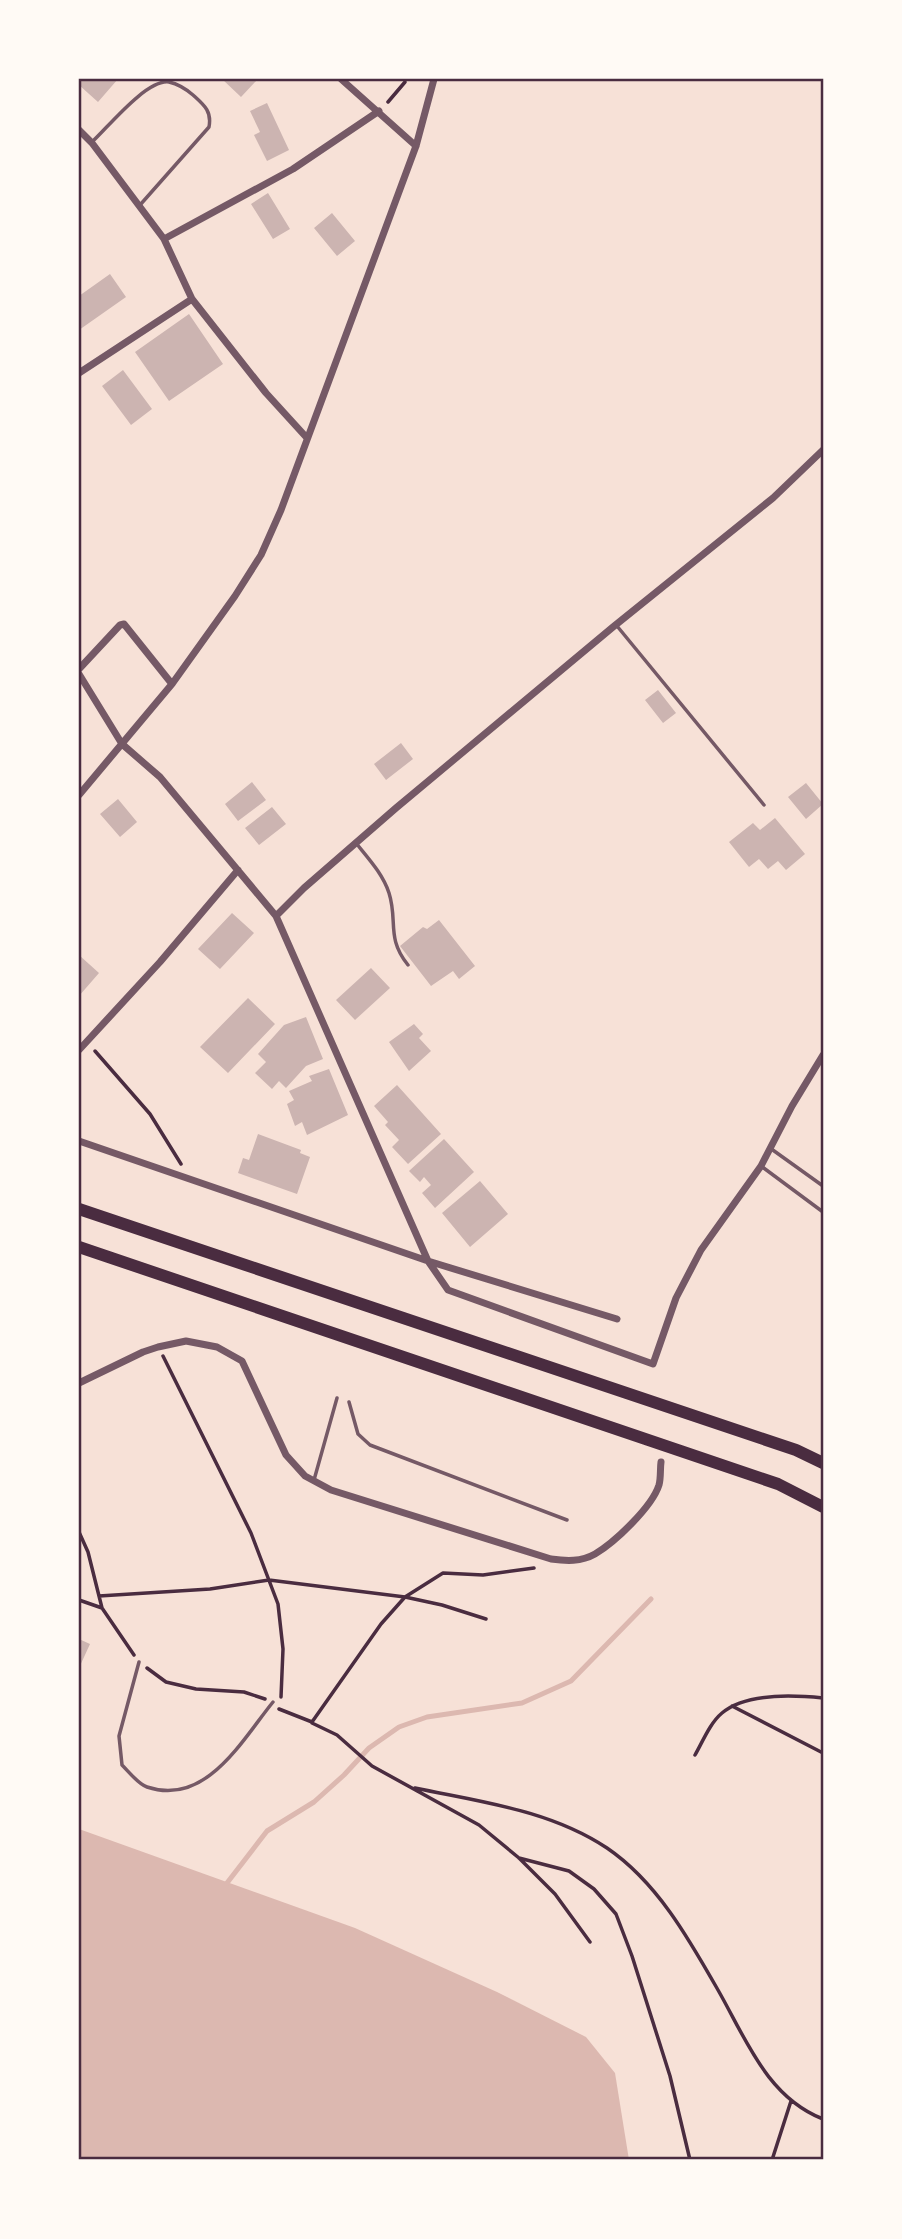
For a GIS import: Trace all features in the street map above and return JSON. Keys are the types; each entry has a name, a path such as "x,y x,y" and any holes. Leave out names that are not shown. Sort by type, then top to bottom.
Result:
{"main road":[{"path":"79,1209 796,1450 823,1463"},
{"path":"79,1247 778,1483 823,1507"}],"street":[{"path":"341,79 416,146"},
{"path":"79,795 172,684 261,555 281,510 416,146 434,79"},
{"path":"164,239 293,169 379,111"},
{"path":"79,130 92,143 164,239 192,299 266,393 307,438"},
{"path":"79,373 192,299"},
{"path":"276,916 356,843 616,624 773,498 823,450"},
{"path":"172,684 124,624 120,625 79,671 122,744 160,777 276,916 428,1261 448,1290 653,1364 676,1298 701,1250 761,1166 792,1106 823,1055"},
{"path":"79,1050 160,962 238,870"},
{"path":"79,1141 428,1261 617,1319"},
{"path":"79,1383 158,1347 186,1341 217,1347 242,1361 286,1455 305,1476 331,1490 551,1559 572,1561 594,1554 624,1530 647,1505 659,1485 661,1462"}],"lane":[{"path":"92,143 150,86 168,82 184,88 206,107 211,118 209,127 139,206"},
{"path":"616,624 764,805"},
{"path":"356,843 379,872 389,894 398,953 408,965"},
{"path":"770,1148 823,1186"},
{"path":"761,1166 823,1212"},
{"path":"314,1481 337,1398"},
{"path":"349,1402 358,1434 370,1445 567,1520"},
{"path":"139,1662 119,1736 122,1765 145,1786 182,1791 207,1779 223,1764 274,1702"}],"path":[{"path":"379,111 405,82"},
{"path":"87,1041 150,1114 191,1179"},
{"path":"158,1347 251,1533 278,1604 283,1648 280,1709"},
{"path":"79,1532 88,1552 102,1608 139,1662 166,1682 197,1689 244,1692 274,1702 280,1709 337,1735 372,1766 479,1825 519,1858 555,1894 590,1942"},
{"path":"312,1722 381,1624 405,1597 443,1573 482,1575 541,1567 551,1559"},
{"path":"99,1596 210,1589 269,1580 405,1597 486,1619"},
{"path":"79,1600 102,1608"},
{"path":"695,1755 719,1715 732,1706 766,1697 823,1698"},
{"path":"732,1706 823,1753"},
{"path":"415,1788 529,1811 607,1848 650,1886 666,1906 719,1991 741,2036 770,2080 792,2101 823,2119"},
{"path":"519,1858 569,1871 594,1889 616,1914 670,2076 690,2160"},
{"path":"772,2160 792,2101"}],"shaded area":[{"path":"79,1829 355,1928 497,1992 586,2037 615,2073 629,2160 79,2160"}],"building":[{"path":"79,79 118,79 98,102 79,85"},
{"path":"222,79 258,79 241,97"},
{"path":"267,103 289,150 267,161 254,135 260,132 250,111"},
{"path":"268,193 290,229 273,239 251,204"},
{"path":"332,213 355,241 337,256 314,228"},
{"path":"110,274 126,297 79,330 79,296"},
{"path":"189,314 223,364 169,401 135,352"},
{"path":"123,370 152,409 131,425 102,386"},
{"path":"658,690 676,713 663,723 645,700"},
{"path":"401,743 413,759 386,780 374,764"},
{"path":"252,782 266,800 238,821 225,804"},
{"path":"806,783 823,804 806,819 788,797"},
{"path":"118,799 137,822 120,837 100,814"},
{"path":"272,807 286,824 259,845 245,828"},
{"path":"775,818 805,854 786,870 778,861 768,869 759,859 749,867 729,842 753,823 760,830"},
{"path":"232,913 254,933 220,969 198,949"},
{"path":"439,920 475,966 459,979 453,971 431,986 400,946 423,927 427,929"},
{"path":"79,955 99,973 79,996"},
{"path":"371,968 390,988 355,1020 336,1000"},
{"path":"248,998 275,1024 228,1073 200,1047"},
{"path":"306,1017 323,1059 306,1066 286,1088 279,1081 272,1089 255,1073 266,1062 258,1054 284,1025"},
{"path":"414,1024 423,1034 419,1038 431,1051 409,1071 389,1042"},
{"path":"329,1069 348,1115 307,1135 302,1122 295,1126 287,1104 294,1100 289,1091 312,1081 309,1076"},
{"path":"397,1085 441,1134 408,1164 392,1147 399,1140 385,1125 388,1122 374,1106"},
{"path":"258,1134 301,1150 300,1153 310,1157 297,1194 238,1173 243,1158 249,1160"},
{"path":"444,1139 474,1172 435,1208 422,1193 431,1185 424,1177 420,1182 409,1171"},
{"path":"480,1181 508,1214 470,1247 442,1213"},
{"path":"79,1639 90,1644 79,1668"}],"waterway":[{"path":"227,1883 267,1831 314,1802 369,1748 399,1727 427,1717 522,1703 571,1681 651,1599"}]}
